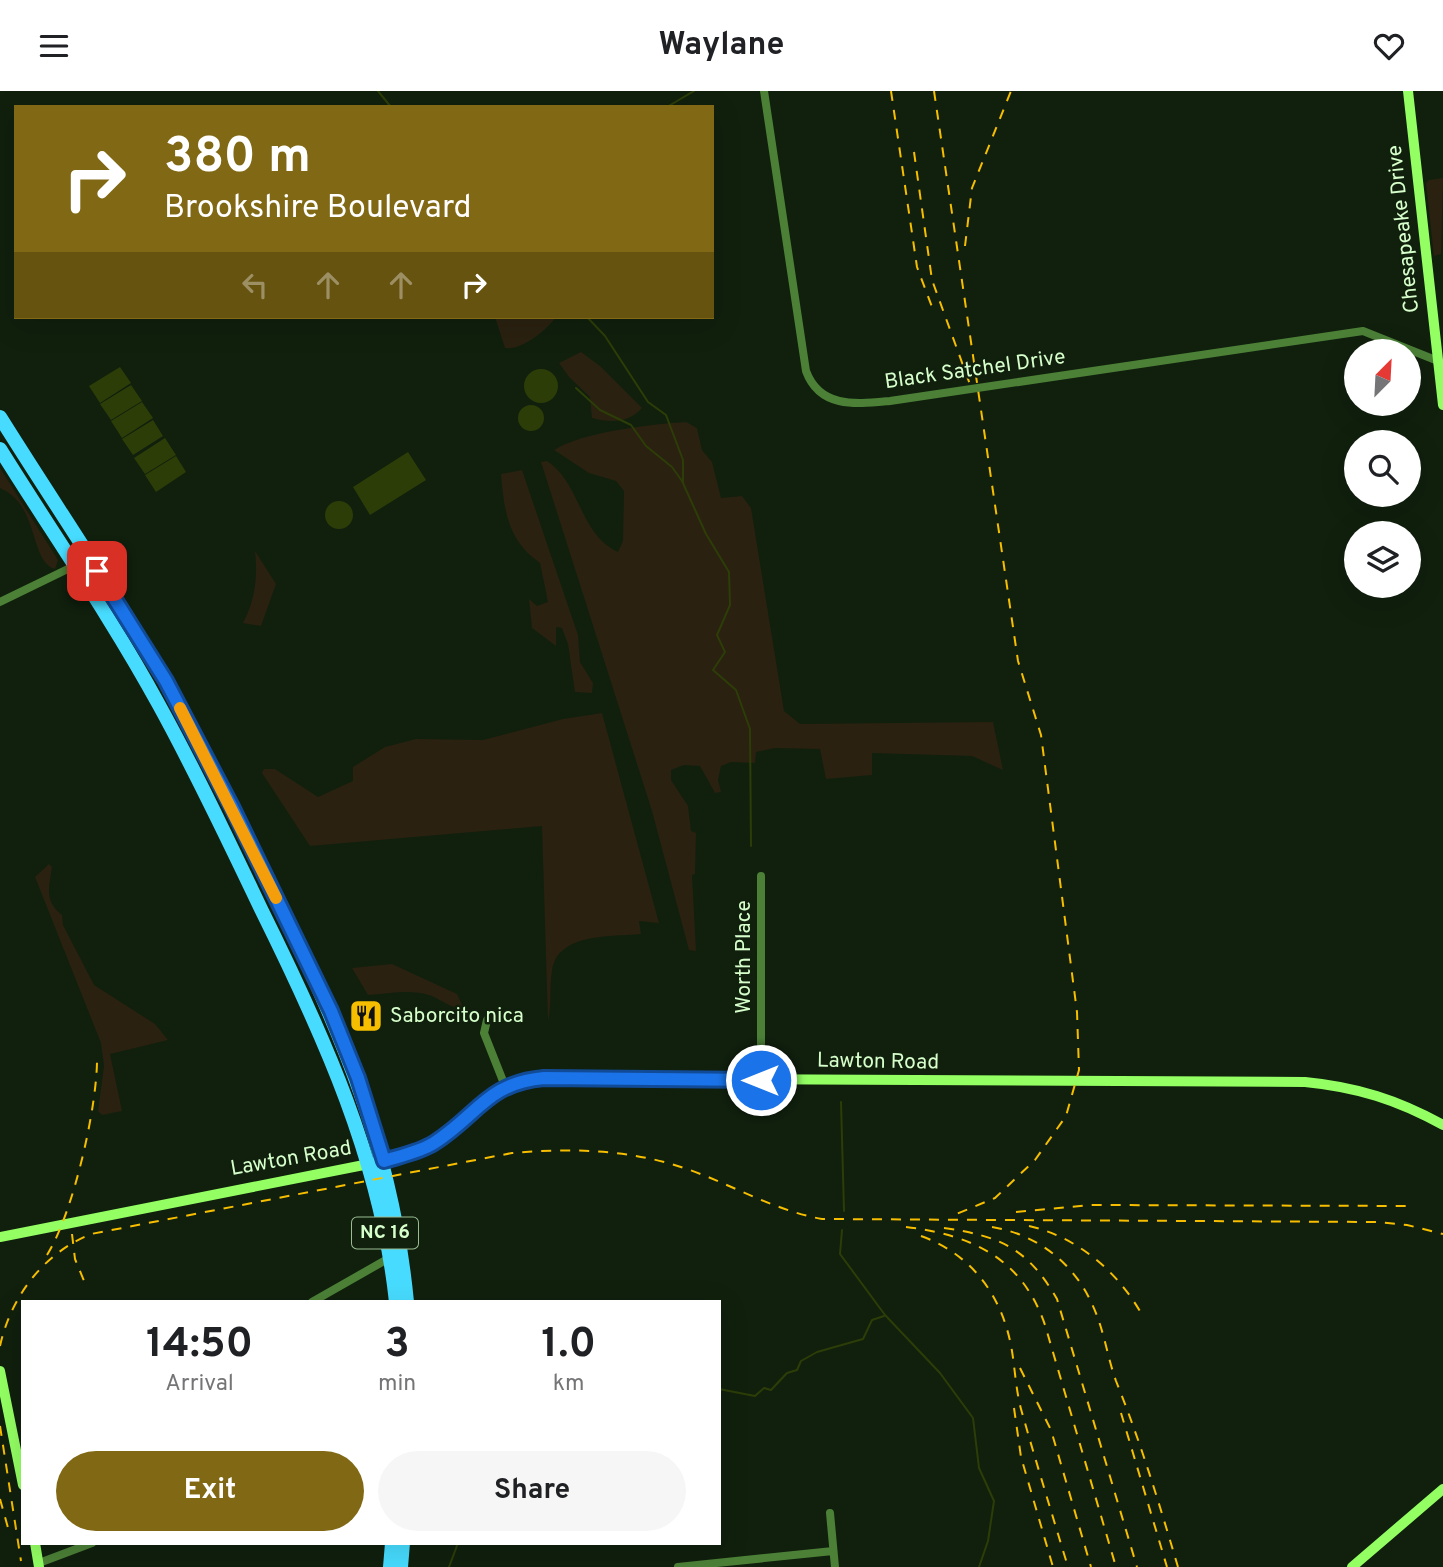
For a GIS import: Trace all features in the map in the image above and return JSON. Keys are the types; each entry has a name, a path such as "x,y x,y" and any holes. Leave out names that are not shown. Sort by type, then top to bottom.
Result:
{"highway":[{"name":"NC 16","path":"0,417 166,681 232,807 331,1011 358,1078 384,1161 395,1254 396,1300"},
{"name":"NC 16","path":"0,449 150,689 217,814 323,1037 347,1095 406,1300"},
{"path":"150,689 166,681"},
{"path":"390,1567 393,1545"},
{"path":"401,1567 403,1545"}],"street":[{"name":"Black Satchel Drive","path":"764,91 806,371 816,388 834,401 848,404 890,401 1363,331 1438,361"},
{"name":"Chesapeake Drive","path":"1408,91 1443,405"},
{"path":"0,602 74,566"},
{"name":"Worth Place","path":"761,876 761,1080"},
{"path":"487,1020 484,1033 505,1086"},
{"name":"Lawton Road","path":"0,1237 384,1161 433,1143 505,1086 544,1078 1305,1082 1373,1093 1402,1103 1443,1125"},
{"path":"315,1300 395,1254"},
{"path":"0,1371 20,1456"},
{"path":"1352,1567 1443,1489"},
{"path":"830,1513 835,1567"},
{"path":"34,1545 39,1565 88,1545"},
{"path":"678,1567 833,1551"}],"shaded area":[{"path":"1443,178 1441,254 1434,256 1426,183"},
{"path":"496,319 554,319 533,339 505,348"},
{"path":"581,352 600,366 642,408 637,413 619,421 592,418 590,397 559,363"},
{"path":"120,367 131,383 100,403 89,386"},
{"path":"541,369 553,374 558,386 553,398 541,403 529,398 524,386 529,374"},
{"path":"131,385 142,401 111,420 100,404"},
{"path":"142,402 153,418 122,438 111,421"},
{"path":"531,405 540,409 544,418 540,427 531,431 522,427 518,418 522,409"},
{"path":"153,420 163,436 133,455 122,439"},
{"path":"686,422 697,428 702,450 712,462 721,498 742,496 751,508 784,711 800,724 993,722 1003,770 972,756 872,753 872,775 826,779 820,749 775,748 756,752 755,763 731,762 721,766 718,780 721,792 715,793 700,766 684,765 671,770 671,780 688,806 691,831 696,833 695,874 692,875 696,951 689,950 652,811 541,462 547,461 558,470 595,533 605,544 618,552 623,541 624,491 616,481 589,473 554,450 599,434"},
{"path":"165,438 176,455 145,474 134,458"},
{"path":"408,452 426,480 370,515 353,487"},
{"path":"176,456 186,472 156,492 145,475"},
{"path":"0,468 58,560 55,569 41,556 22,507 13,496 0,488"},
{"path":"522,470 578,635 580,662 593,683 592,693 575,692 568,644 562,628 556,627 556,646 532,628 529,599 537,606 548,602 540,563 514,535 506,513 501,474"},
{"path":"339,501 349,505 353,515 349,525 339,529 329,525 325,515 329,505"},
{"path":"255,551 276,584 261,626 243,623 255,588"},
{"path":"602,713 659,923 639,921 641,934 588,939 564,949 556,958 552,971 548,1021 542,826 310,846 262,773 264,769 275,769 318,797 353,781 353,767 385,747 416,739 483,740 563,719"},
{"path":"49,864 52,867 50,899 62,915 63,925 94,985 155,1024 168,1040 110,1054 122,1111 102,1115 98,1111 104,1066 101,1043 35,877"},
{"path":"392,964 457,994 463,1007 446,1004 421,993 368,995 352,968"}],"waterway":[{"path":"378,91 389,105"},
{"path":"670,105 694,91"},
{"path":"589,319 605,336 648,402 666,415 683,460 683,483"},
{"path":"576,388 600,410 631,425 646,446 672,467 682,481 706,534 729,572 730,605 717,635 725,652 713,670 736,690 750,729 751,846"},
{"path":"841,1102 844,1211"},
{"path":"842,1230 840,1254 885,1315 940,1373 973,1418 979,1468 994,1501 988,1541 979,1567"},
{"path":"721,1389 755,1396 764,1388 771,1390 787,1373 797,1370 801,1361 817,1352 863,1339 872,1320 884,1316"},
{"path":"449,1567 457,1545"}],"railway":[{"path":"891,91 917,267 932,307"},
{"path":"934,91 1018,661 1041,735 1077,1012 1079,1070 1066,1116 1035,1160 995,1198 954,1215"},
{"path":"965,246 972,188 1011,91"},
{"path":"914,152 932,280 972,390"},
{"path":"47,1255 57,1237 75,1187 93,1102 97,1056"},
{"path":"0,1346 12,1310 32,1278 58,1252 91,1234 512,1153 578,1151 644,1157 687,1169 770,1203 822,1219 1376,1222 1407,1225 1443,1234"},
{"path":"1016,1212 1091,1205 1408,1206"},
{"path":"1029,1226 1063,1238 1094,1258 1120,1283 1141,1313"},
{"path":"906,1227 952,1236 992,1254 1023,1283 1035,1302 1045,1325 1116,1567"},
{"path":"992,1227 1024,1236 1052,1253 1064,1263 1084,1289 1100,1323 1113,1372 1142,1450 1178,1567"},
{"path":"944,1228 982,1235 1011,1248 1035,1268 1057,1299 1137,1567"},
{"path":"72,1234 75,1259 87,1288"},
{"path":"921,1236 956,1254 970,1266 983,1280 1001,1313 1008,1331 1021,1409 1068,1567"},
{"path":"1020,1368 1051,1430 1091,1567"},
{"path":"1014,1408 1021,1457 1053,1567"},
{"path":"1121,1413 1167,1567"},
{"path":"0,1426 21,1561"},
{"path":"0,1499 10,1535"}],"slow traffic":[{"path":"180,708 276,898"}],"place":[{"name":"Saborcito nica","path":"366,1016"}],"route":[{"path":"97,571 166,681 232,807 331,1011 358,1078 384,1161 433,1143 495,1092 515,1082 544,1078 761,1080"}]}
